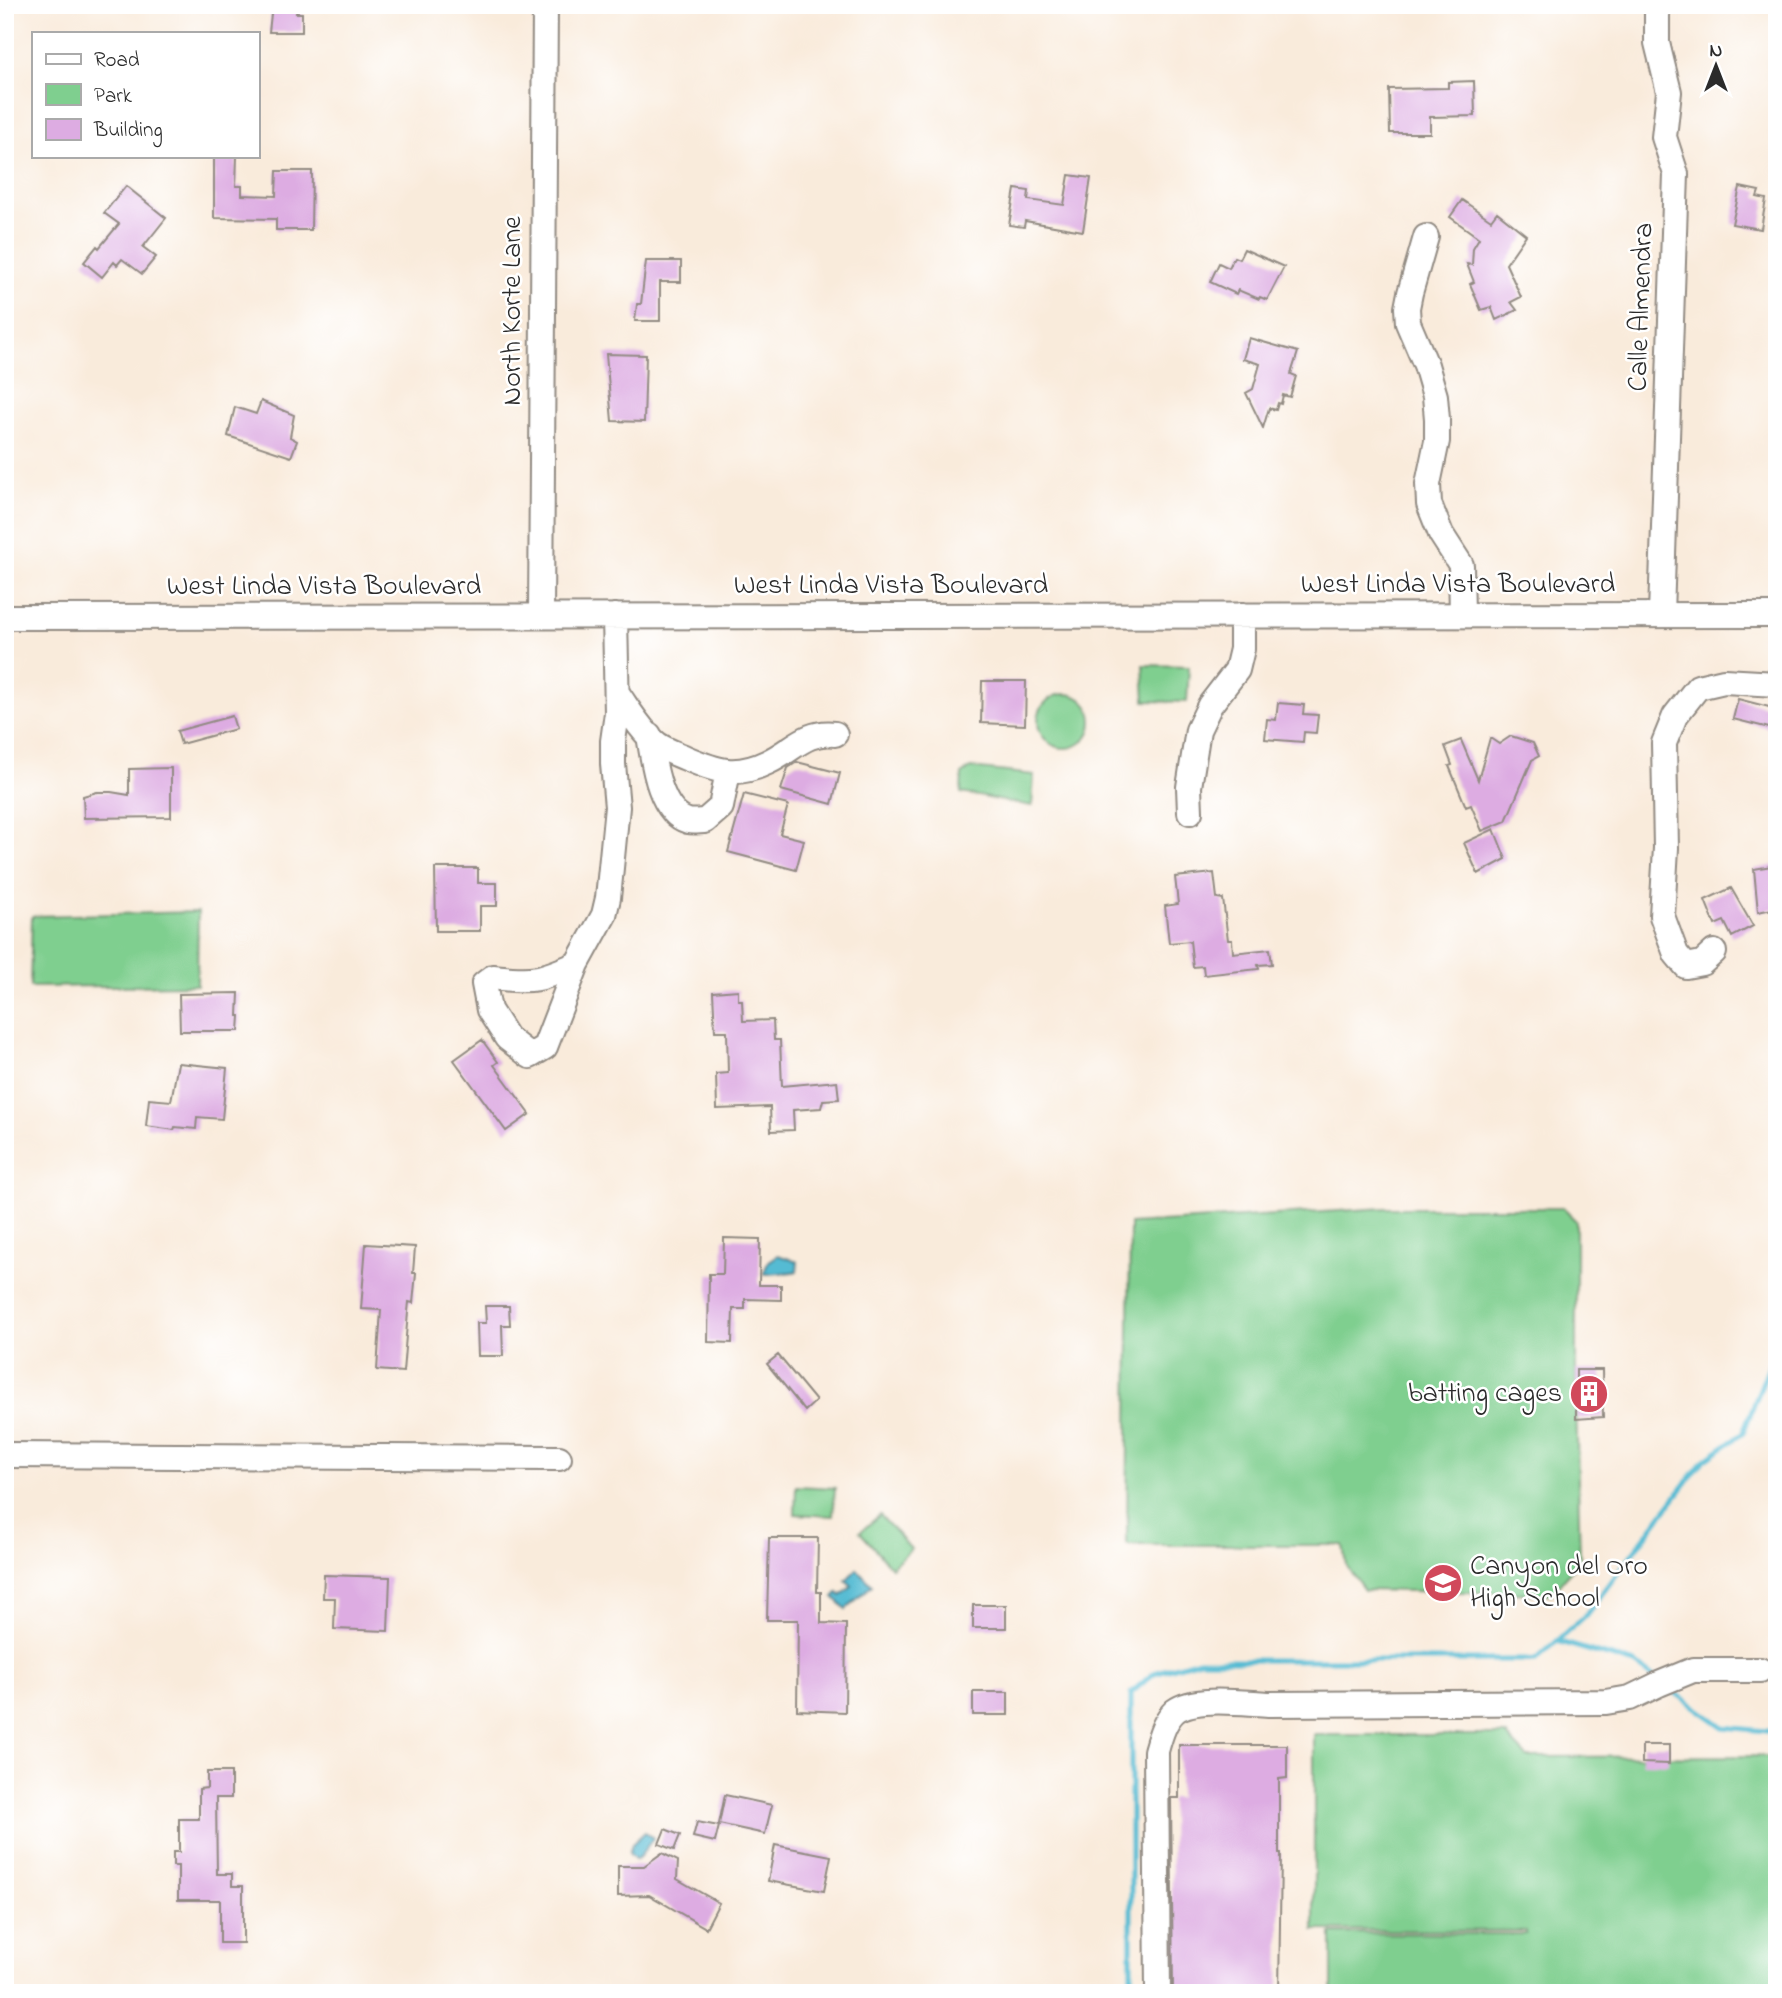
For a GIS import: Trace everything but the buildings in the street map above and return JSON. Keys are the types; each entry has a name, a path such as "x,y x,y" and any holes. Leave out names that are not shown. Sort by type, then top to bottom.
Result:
{"street":[{"name":"North Korte Lane","path":"541,616 545,5"},
{"name":"Calle Almendra","path":"1657,5 1657,43 1669,83 1664,137 1676,174 1661,614"},
{"path":"1426,237 1410,293 1408,323 1426,365 1435,396 1437,441 1428,484 1429,504 1441,534 1461,565 1462,615"},
{"path":"1191,812 1189,787 1198,730 1210,705 1237,670 1242,649 1242,615"},
{"name":"West Linda Vista Boulevard","path":"5,617 1777,615"},
{"path":"577,964 604,915 608,898 617,807 613,764 617,713 615,616"},
{"path":"1714,952 1702,963 1686,966 1676,954 1661,916 1666,848 1664,743 1675,716 1698,687 1724,681 1777,684"},
{"path":"617,694 657,744 715,770 741,771 769,762 794,744 822,733 835,734"},
{"path":"649,735 653,763 663,796 673,813 688,821 705,821 721,807 728,771"},
{"path":"5,1455 559,1458"},
{"path":"1158,1993 1156,1751 1160,1734 1177,1710 1193,1703 1212,1702 1606,1702 1630,1698 1693,1670 1760,1670"}],"green space":[{"path":"1143,665 1189,666 1187,702 1145,701"},
{"path":"1065,694 1084,702 1092,721 1084,740 1065,748 1046,740 1038,721 1046,702"},
{"path":"971,768 1034,775 1032,806 961,793 962,774"},
{"path":"198,912 197,985 30,987 32,916"},
{"path":"1386,1208 1563,1208 1576,1221 1576,1399 1580,1559 1552,1594 1364,1590 1346,1565 1343,1545 1127,1545 1130,1224"},
{"path":"796,1486 835,1488 833,1516 795,1514"},
{"path":"880,1515 911,1549 891,1567 860,1532"},
{"path":"1314,1735 1506,1735 1527,1757 1777,1756 1777,1993 1332,1993 1332,1933 1526,1934 1526,1931 1314,1930"}],"water":[{"path":"778,1255 798,1262 797,1271 764,1273 768,1262"},
{"path":"857,1569 872,1585 846,1609 834,1597 838,1593 841,1596 852,1586 846,1580"},
{"path":"645,1832 653,1838 636,1860 629,1853 632,1844"}],"waterway":[{"path":"1131,1993 1131,1693 1154,1673 1199,1660 1536,1660 1585,1616 1703,1461 1743,1433 1777,1345"},
{"path":"1557,1641 1635,1664 1653,1677"},
{"path":"1670,1689 1723,1727 1777,1732"}],"place":[{"name":"batting cages","path":"1589,1394"},
{"name":"Canyon del Oro High School","path":"1443,1583"}]}
